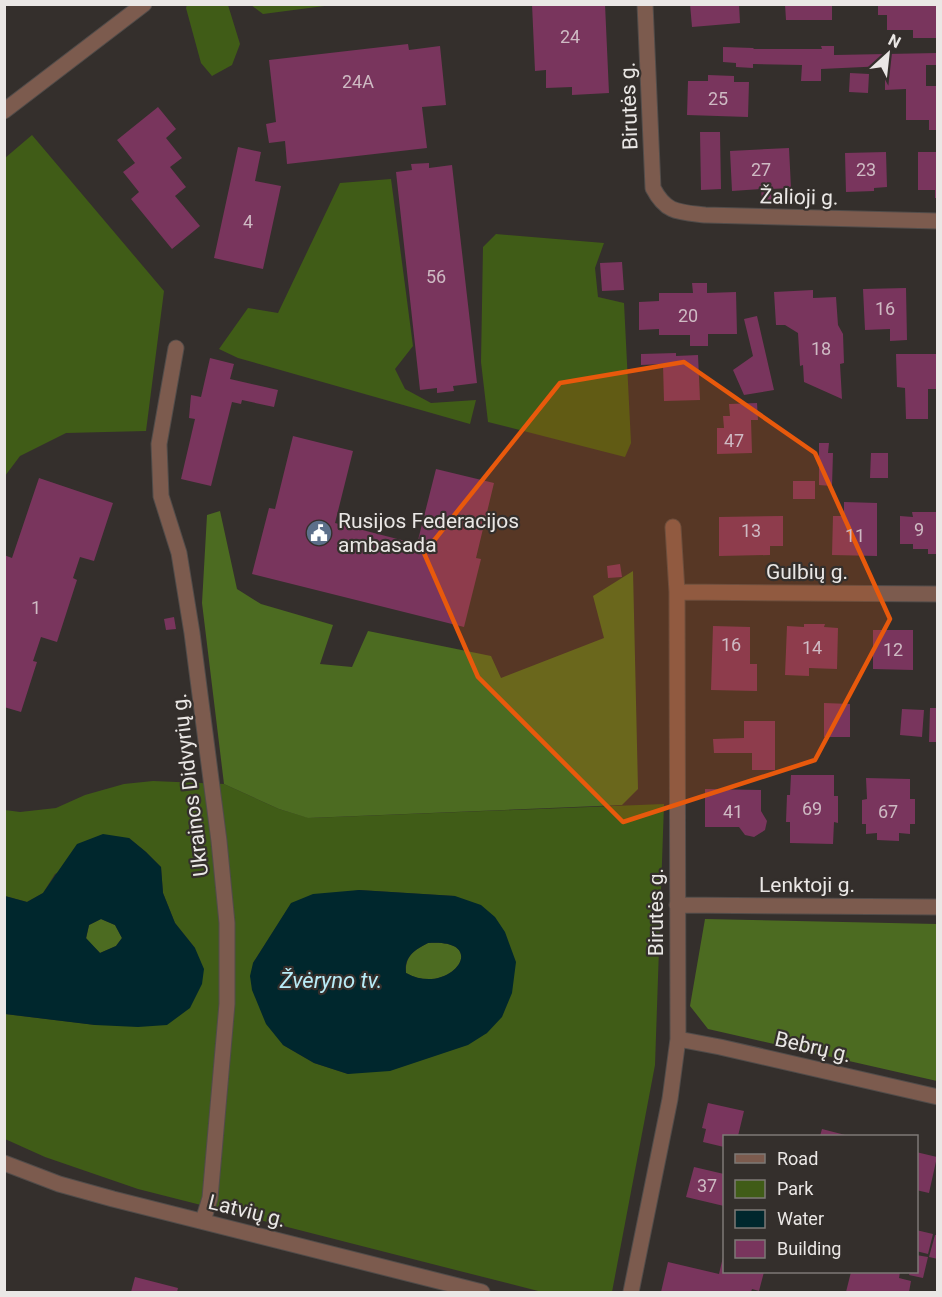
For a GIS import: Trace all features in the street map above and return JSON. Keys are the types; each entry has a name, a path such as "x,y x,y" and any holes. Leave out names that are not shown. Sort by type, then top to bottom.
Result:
{"street":[{"path":"4,111 144,4"},
{"name":"Birutės g.","path":"645,4 653,188 661,203"},
{"name":"Žalioji g.","path":"661,203 680,212 705,215 938,221"},
{"name":"Ukrainos Didvyrių g.","path":"176,348 159,444 161,496 179,553 192,633 219,841 227,923 227,1004 210,1198 203,1221"},
{"name":"Birutės g.","path":"631,1293 670,1099 678,1039 677,592 673,527"},
{"name":"Gulbių g.","path":"677,592 938,594"},
{"name":"Lenktoji g.","path":"677,905 938,907"},
{"name":"Bebrų g.","path":"678,1039 938,1097"},
{"name":"Latvių g.","path":"4,1163 59,1184 482,1293"}],"highlighted area":[{"path":"684,362 815,453 890,619 815,760 623,822 478,677 424,553 560,383"}],"green space":[{"path":"187,5 228,5 240,44 232,65 212,76 201,63"},
{"path":"251,5 332,5 263,14"},
{"path":"32,135 164,291 146,431 66,433 20,456 5,476 5,158"},
{"path":"391,179 413,346 395,369 405,389 431,403 476,400 470,424 238,358 219,349 248,308 278,313 340,183"},
{"path":"496,234 604,243 595,268 598,297 624,303 631,443 625,457 488,422 481,362 483,247"},
{"path":"220,511 237,589 261,604 333,625 320,664 352,667 368,631 491,656 501,678 604,638 593,596 633,571 638,789 622,805 308,818 279,809 224,784 202,603 207,515"},
{"path":"153,781 224,784 279,809 309,818 664,804 655,1065 612,1292 542,1292 138,1189 45,1157 5,1139 5,1014 96,1025 195,948 175,923 163,893 161,867 129,838 55,874 43,893 27,902 5,896 5,810 20,812 56,808 85,795 124,784","holes":["359,890 455,896 487,1033 348,1074 314,1063 283,1045 253,963 291,904"]},
{"path":"101,919 115,925 122,938 116,946 100,953 86,939 89,925"},
{"path":"705,919 937,924 937,1081 708,1029 690,1006"},
{"path":"428,943 448,944 458,949 461,957 458,966 437,978 422,979 406,973 407,962 411,954"}],"water":[{"path":"103,834 129,838 161,867 163,893 175,923 195,948 204,969 202,984 190,1008 167,1025 138,1027 95,1025 5,1014 5,896 27,902 43,893 77,844","holes":["101,919 115,925 122,938 116,946 100,953 86,938 89,925"]},
{"name":"Žvėryno tv.","path":"359,890 455,896 481,905 495,917 505,932 516,962 512,993 502,1017 487,1033 468,1045 390,1071 348,1074 314,1063 283,1045 266,1024 252,990 250,976 253,963 291,903 313,894","holes":["428,943 448,944 458,949 461,957 458,966 449,973 437,978 422,979 406,973 408,958 418,948"]}],"building":[{"path":"532,4 605,4 609,93 572,95 572,87 546,88 546,70 535,71"},
{"path":"690,4 739,4 740,23 692,27"},
{"path":"785,4 832,4 832,20 786,20"},
{"path":"878,4 937,4 937,38 913,38 913,30 887,30 887,15 878,15"},
{"path":"408,44 409,50 440,46 446,105 422,107 427,148 287,164 285,141 269,143 266,124 276,122 269,60"},
{"path":"821,46 834,46 834,55 938,53 938,65 926,65 926,86 938,86 938,130 929,130 929,120 906,120 906,89 885,90 885,66 821,69 821,81 801,81 802,65 753,64 753,68 736,67 736,63 723,62 723,47 822,49"},
{"path":"850,73 869,74 868,93 849,92"},
{"path":"708,75 734,76 734,82 749,82 748,117 687,115 688,81 708,81"},
{"path":"158,107 176,129 166,138 182,158 170,167 186,187 175,196 200,226 172,249 131,199 139,192 123,172 135,163 117,140"},
{"path":"700,132 720,132 721,189 701,190"},
{"path":"238,147 261,152 255,181 281,186 263,269 214,258"},
{"path":"789,148 791,188 771,189 772,201 762,201 761,189 732,191 730,151"},
{"path":"886,152 887,187 874,188 874,191 846,192 845,153"},
{"path":"918,152 938,152 938,198 935,198 935,190 918,190"},
{"path":"429,163 429,168 452,165 477,383 453,386 454,391 437,393 437,388 420,390 396,172 412,170 411,164"},
{"path":"622,262 624,290 602,291 600,263"},
{"path":"692,283 707,283 707,293 736,292 737,334 708,334 708,346 690,346 690,335 659,335 659,329 639,330 639,302 659,301 659,293 693,293"},
{"path":"906,288 907,340 890,341 890,329 865,330 863,289"},
{"path":"813,290 813,298 836,297 838,325 843,334 844,363 840,364 842,399 804,382 803,365 800,366 798,333 785,325 776,325 774,292"},
{"path":"757,316 774,390 744,395 733,370 753,356 744,319"},
{"path":"676,353 676,356 698,355 700,400 664,401 663,364 641,365 641,354"},
{"path":"896,354 938,354 938,389 928,389 928,419 906,419 905,388 897,387"},
{"path":"210,358 234,364 230,379 278,390 274,407 242,400 241,404 232,402 211,486 181,479 195,419 189,418 191,395 201,397"},
{"path":"757,403 758,420 751,420 752,453 717,454 717,428 724,428 723,416 730,416 729,404"},
{"name":"Rusijos Federacijos ambasada","path":"293,436 353,451 335,523 417,544 436,469 494,483 476,558 481,559 464,627 252,574 269,508 275,509"},
{"path":"819,443 829,443 828,453 833,453 832,486 819,485"},
{"path":"871,453 888,453 888,478 870,478"},
{"path":"39,478 113,503 94,561 80,557 73,578 77,580 57,642 41,637 33,661 37,662 21,712 4,707 4,555 12,558"},
{"path":"793,481 815,481 815,499 793,499"},
{"path":"844,502 877,503 877,556 832,555 833,516 844,516"},
{"path":"912,512 938,512 938,554 928,554 928,549 913,549 913,544 900,544 900,516 913,517"},
{"path":"783,516 783,546 770,546 770,555 719,556 719,517"},
{"path":"620,564 622,577 608,578 607,566"},
{"path":"174,617 176,629 166,630 164,619"},
{"path":"804,624 825,624 824,627 838,628 837,669 809,668 809,676 785,675 787,626 804,627"},
{"path":"713,626 750,627 750,664 757,664 757,691 711,690"},
{"path":"873,630 913,630 913,670 873,669"},
{"path":"824,703 850,704 850,737 824,737"},
{"path":"930,708 938,708 938,742 929,742"},
{"path":"902,709 924,710 922,737 900,735"},
{"path":"744,721 775,721 775,770 752,770 752,753 714,753 713,739 744,738"},
{"path":"791,775 834,775 834,796 838,796 838,823 834,822 833,844 790,843 790,822 786,822 787,795 790,795"},
{"path":"866,778 910,779 910,799 915,799 915,824 910,824 910,834 899,833 899,841 877,840 877,833 866,834 866,824 862,824 862,800 867,799"},
{"path":"705,789 761,790 761,811 767,821 765,830 754,837 745,835 739,827 705,827"},
{"path":"708,1103 744,1111 738,1135 723,1135 723,1147 703,1142 706,1129 702,1128"},
{"path":"822,1129 845,1135 820,1135"},
{"path":"918,1152 937,1157 929,1193 918,1190"},
{"path":"694,1167 723,1174 723,1206 686,1197"},
{"path":"918,1230 933,1234 928,1254 918,1252"},
{"path":"935,1235 938,1235 938,1259 929,1257"},
{"path":"918,1255 928,1257 923,1278 909,1275 910,1273 918,1273"},
{"path":"723,1257 723,1273 764,1273 759,1291 752,1289 751,1292 661,1292 668,1262 719,1274"},
{"path":"851,1273 900,1273 899,1278 911,1281 909,1292 846,1292"},
{"path":"135,1277 178,1288 177,1292 131,1292"}],"place":[{"name":"Rusijos Federacijos ambasada","path":"319,533"}]}
